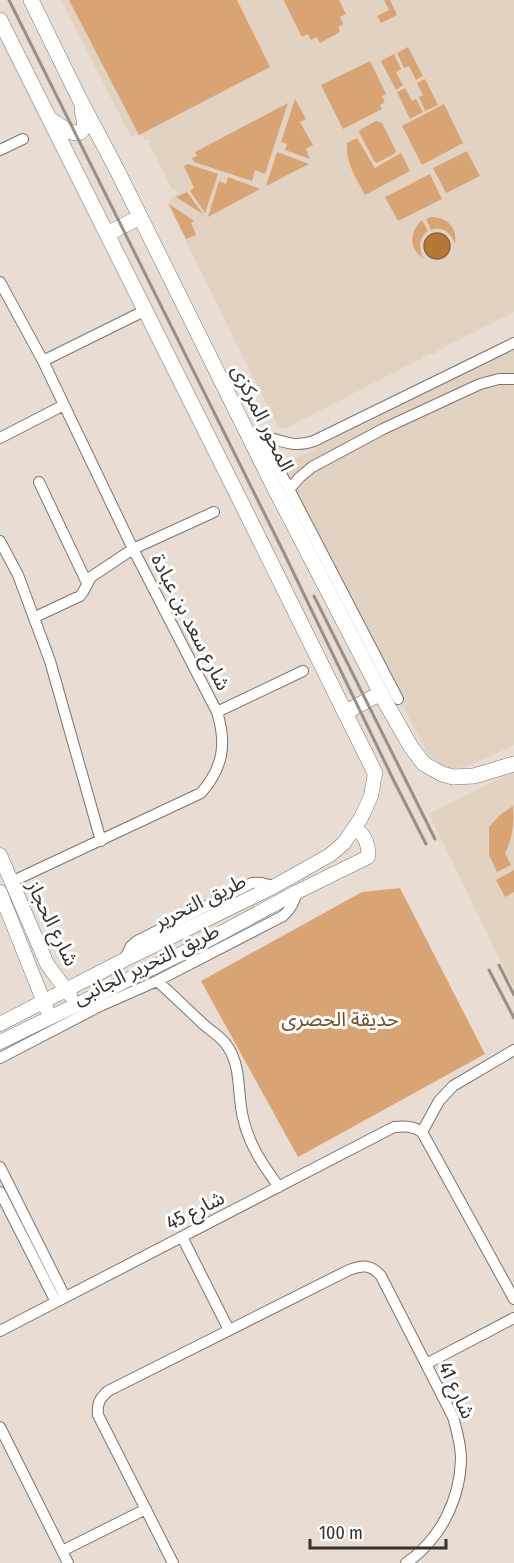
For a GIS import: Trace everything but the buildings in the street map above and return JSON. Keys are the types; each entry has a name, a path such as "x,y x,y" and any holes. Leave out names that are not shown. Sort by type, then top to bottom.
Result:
{"main road":[{"name":"المحور المركزى","path":"31,0 211,358 255,436 381,693 417,756 433,770 442,774 463,777 514,764"},
{"path":"0,20 375,773"},
{"path":"50,119 70,132 80,131 84,124 81,102"},
{"path":"107,234 140,217"},
{"path":"346,712 381,693"}],"street":[{"path":"0,150 23,139"},
{"name":"شارع سعد بن عبادة","path":"0,282 43,361 134,549 217,712 221,724 223,749 216,773 201,793 11,882"},
{"path":"43,361 146,310"},
{"path":"255,436 288,444 301,445 314,441 514,343"},
{"path":"289,489 312,467 383,429 480,384 499,379 514,379"},
{"path":"0,438 64,405"},
{"path":"255,436 289,489 398,699"},
{"path":"39,482 87,583"},
{"path":"35,617 80,596 91,577 134,549 214,512"},
{"path":"0,541 18,575 50,661 101,841"},
{"path":"217,712 303,670"},
{"name":"طريق التحرير","path":"0,1023 273,887 330,855 344,843 362,818 371,796 375,773"},
{"name":"طريق التحرير","path":"0,1042 193,948 368,857 367,843 355,828"},
{"name":"شارع الحجاز","path":"0,855 47,964 77,1003"},
{"name":"شارع الحجاز","path":"0,892 51,1017"},
{"name":"طريق التحرير الجانبى","path":"0,1058 283,916 290,909 297,892"},
{"path":"157,981 217,1034 228,1047 236,1064 243,1117 249,1140 279,1187"},
{"path":"514,1050 453,1086 439,1101 422,1132 514,1299"},
{"name":"شارع 45","path":"0,1331 394,1127 408,1126 422,1132"},
{"path":"0,1167 61,1300"},
{"path":"0,1192 61,1300"},
{"path":"173,1563 98,1415 97,1406 101,1397 108,1391 229,1330 183,1237"},
{"name":"شارع 41","path":"229,1330 359,1266 368,1266 381,1276 453,1418 459,1437 461,1458 459,1479 446,1518 436,1535 423,1550 406,1563"},
{"path":"426,1364 514,1318"},
{"path":"0,1427 3,1440 68,1563"},
{"path":"62,1551 146,1509"}],"shaded area":[{"path":"61,0 514,0 514,312 288,427 278,427 167,203 177,193 175,189 172,189 149,139 145,140 143,136 139,137 137,134 131,137"},
{"path":"437,233 446,237 450,246 446,255 437,259 428,255 424,246 428,237"},
{"path":"514,348 514,745 471,765 453,768 441,765 428,754 279,467"},
{"path":"514,771 514,988 429,814"}],"green space":[{"path":"69,0 237,0 270,67 139,135"},
{"path":"285,0 339,0 346,14 340,17 343,24 338,27 340,32 320,43 317,37 311,40 308,34 302,37"},
{"path":"384,0 390,0 397,15 381,23 377,16 389,10"},
{"path":"408,47 423,76 416,80 409,66 404,68 397,53"},
{"path":"394,54 401,69 396,72 403,85 396,90 381,61"},
{"path":"370,61 386,94 382,96 385,102 380,105 382,109 343,129 321,85"},
{"path":"425,79 438,105 425,111 419,97 423,95 417,83"},
{"path":"405,88 412,101 416,99 423,112 410,119 397,92"},
{"path":"295,99 306,119 300,122 313,145 306,149 310,159 285,150 287,144 281,142"},
{"path":"288,103 265,174 255,170 252,181 194,162 192,158 197,156 195,152"},
{"path":"444,104 463,143 422,165 402,126"},
{"path":"376,121 382,123 396,151 377,163 359,132"},
{"path":"357,138 375,168 401,153 410,171 365,195 352,170 347,150 347,143"},
{"path":"467,151 480,176 446,193 433,168"},
{"path":"277,152 309,164 266,186"},
{"path":"188,164 218,174 205,213 190,191 194,188 184,166"},
{"path":"430,174 442,199 398,221 385,197"},
{"path":"228,177 260,189 208,217 219,181 226,184"},
{"path":"187,192 203,214 176,197"},
{"path":"169,204 194,221 191,223 196,235 186,239"},
{"path":"431,217 442,219 450,224 455,233 455,244 446,231 431,230 426,219"},
{"path":"422,220 428,231 420,243 423,258 415,249 412,239 415,229"},
{"path":"513,806 512,830 505,853 511,865 497,872 489,855 489,827"},
{"path":"514,870 514,892 505,897 496,880"},
{"name":"حديقة الحصرى","path":"400,888 485,1054 298,1157 201,981 362,892"}],"railway":[{"path":"9,0 426,844"},
{"path":"314,596 435,839"},
{"path":"499,965 514,995"},
{"path":"489,970 514,1018"}]}
